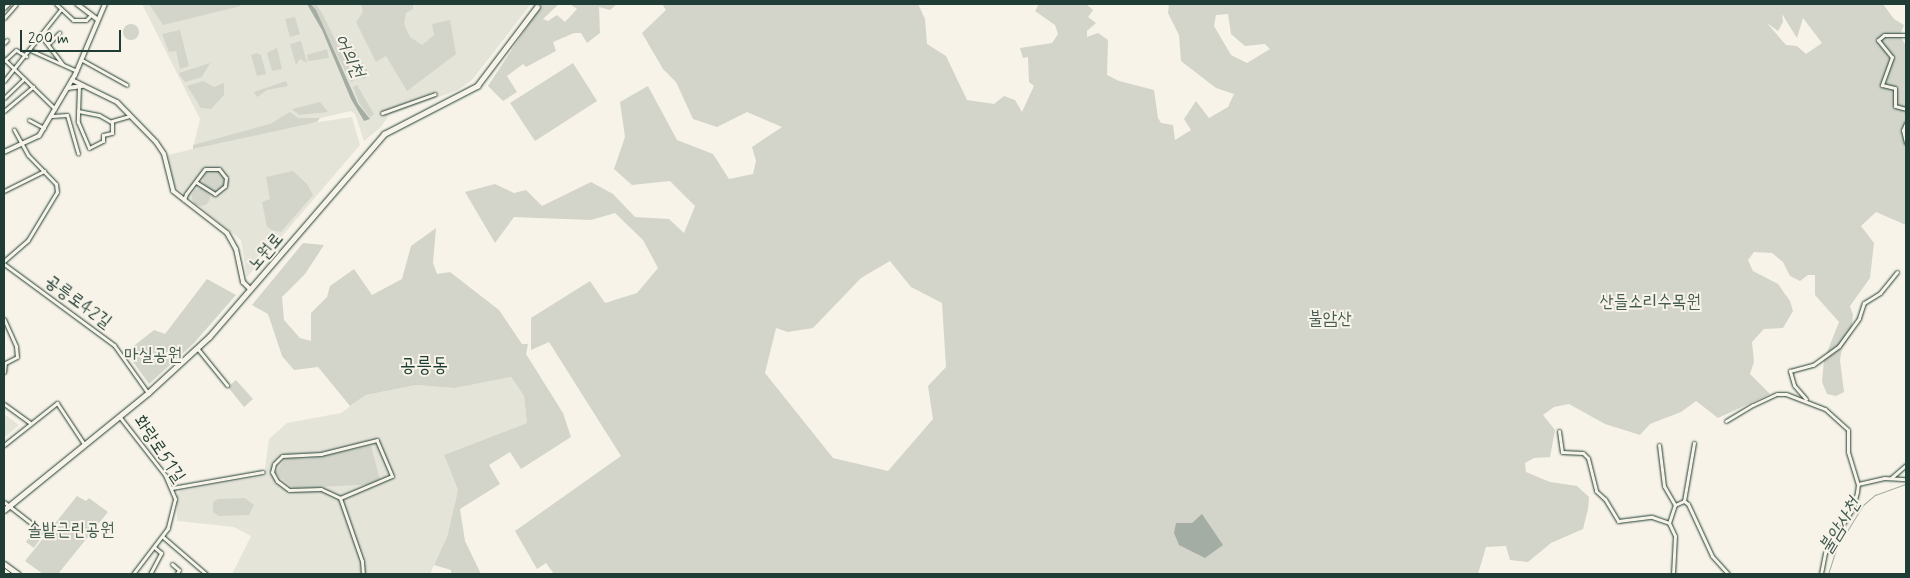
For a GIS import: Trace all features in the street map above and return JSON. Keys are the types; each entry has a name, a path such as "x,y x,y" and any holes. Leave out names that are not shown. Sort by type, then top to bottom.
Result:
{"main road":[{"name":"노원로","path":"4,510 148,393 197,348 251,290 384,134 477,86 537,7"},
{"path":"4,564 18,574"},
{"path":"4,571 8,574"}],"street":[{"path":"4,8 8,4"},
{"path":"4,18 16,4"},
{"path":"56,4 75,20 86,20 91,15"},
{"path":"77,4 97,19"},
{"path":"4,152 22,146 37,138 44,128 77,71 97,19 105,4"},
{"path":"4,82 42,37 61,9"},
{"path":"48,44 59,32"},
{"path":"1906,35 1884,35 1878,40 1892,57 1882,85 1895,88 1895,106 1906,109"},
{"path":"42,37 63,64"},
{"path":"26,56 16,50 4,60 56,109"},
{"path":"30,50 77,71"},
{"path":"82,60 126,85"},
{"path":"4,98 24,79"},
{"path":"72,80 116,102 160,148 170,186 184,200 227,233 236,249 243,282 251,290"},
{"path":"68,88 82,86"},
{"path":"82,86 78,111 79,126 89,148 103,141 103,135 112,133 111,122"},
{"path":"4,111 33,87"},
{"path":"382,113 435,94"},
{"path":"78,111 99,115 111,122 130,116"},
{"path":"52,116 66,115 78,153"},
{"path":"29,120 44,128"},
{"path":"1906,123 1903,130 1906,143"},
{"path":"71,128 79,126"},
{"path":"4,262 28,240 57,192 56,184 22,146 14,130"},
{"path":"184,200 196,182 203,172 212,167 222,171 227,182 223,190 211,194 196,182"},
{"path":"4,191 44,172"},
{"name":"공릉로42길","path":"4,262 114,345 148,393"},
{"path":"1806,400 1794,385 1790,370 1813,365 1839,346 1859,318 1864,303 1880,292 1897,272"},
{"path":"4,319 16,346 17,357 5,363 4,372"},
{"path":"197,348 227,385"},
{"path":"1726,421 1777,394 1806,400 1825,409 1848,430 1850,460 1858,484 1853,508 1826,553 1821,574"},
{"path":"4,445 57,403 84,444"},
{"path":"4,404 30,423"},
{"name":"화랑로51길","path":"119,416 172,488 175,507 163,537 133,574"},
{"path":"1559,431 1562,452 1583,453 1588,458 1596,491 1605,499 1618,521 1652,517 1669,523"},
{"path":"340,498 392,476 377,440 321,454 282,456 274,464 272,472 276,481 289,490 321,489 340,498 362,561 363,574"},
{"path":"1694,443 1684,501 1712,556 1728,574"},
{"path":"1659,445 1664,486 1675,505"},
{"path":"1891,478 1906,465"},
{"path":"172,488 263,472"},
{"path":"1858,484 1891,478 1906,479"},
{"path":"1675,574 1672,566 1675,536 1669,523 1675,505 1684,501"},
{"path":"4,502 33,524"},
{"path":"163,537 206,574"},
{"path":"150,574 161,553 154,547"},
{"path":"172,564 179,570 177,574"}],"shaded area":[{"path":"142,4 531,4 472,80 458,90 389,115 381,127 364,141 355,114 351,111 193,148 200,119"},
{"path":"307,4 311,4 316,10 358,104 370,119 364,121 351,99 322,30"},
{"path":"352,117 360,145 247,277 241,240 172,184 168,155 286,127"},
{"path":"511,377 524,396 527,423 444,455 458,490 447,537 430,574 232,574 251,536 234,527 177,521 177,495 180,491 264,476 269,439 287,423 341,413 366,395 416,385 455,388"},
{"path":"4,414 19,425 4,438"},
{"path":"1202,514 1223,545 1205,558 1179,545 1174,533 1176,523 1192,523"}],"green space":[{"path":"149,4 240,4 241,6 163,25"},
{"path":"312,4 316,4 322,13 355,80 351,82"},
{"path":"361,4 413,4 413,9 406,13 404,24 410,37 422,45 434,35 432,24 450,20 456,54 407,91 386,56 376,62 356,22 363,12"},
{"path":"542,4 559,4 543,19 548,21 557,15 565,22 577,9 570,4 617,4 610,10 599,7 600,33 587,43 581,33 574,33 553,42 556,51 526,67 523,64 507,76 517,92 503,101 488,86"},
{"name":"불암산","path":"662,4 918,4 925,19 927,44 946,56 967,100 994,104 1004,96 1015,100 1022,112 1034,86 1029,82 1028,57 1023,58 1020,48 1052,43 1058,34 1055,25 1035,11 1039,4 1086,4 1093,10 1088,17 1096,23 1087,31 1087,37 1098,33 1108,40 1107,75 1119,81 1154,90 1158,118 1161,123 1173,125 1175,140 1191,130 1184,119 1196,101 1209,118 1228,107 1234,94 1216,88 1181,61 1179,35 1168,13 1169,4 1883,4 1894,19 1904,25 1900,35 1906,46 1906,225 1876,212 1861,226 1874,243 1870,278 1850,306 1853,315 1851,335 1842,348 1840,360 1844,392 1836,396 1827,394 1822,382 1824,360 1839,322 1815,295 1815,275 1808,275 1800,281 1790,276 1783,262 1772,253 1754,252 1748,260 1753,271 1778,284 1790,301 1793,311 1783,328 1764,329 1752,342 1754,362 1750,374 1770,394 1718,418 1696,401 1681,412 1650,424 1640,435 1605,424 1569,404 1554,407 1543,415 1555,430 1550,457 1534,458 1525,463 1526,472 1550,482 1577,486 1589,497 1588,509 1583,529 1551,543 1528,562 1510,560 1506,546 1486,547 1478,574 554,574 546,563 537,569 515,531 621,456 549,342 531,350 531,318 590,281 605,303 637,293 658,268 643,240 615,213 591,220 514,217 495,243 465,192 495,184 514,193 526,190 542,206 591,182 613,194 635,217 669,219 684,233 695,206 670,181 632,185 614,169 625,137 620,102 648,86 677,140 713,154 729,179 753,174 756,161 752,147 782,127 747,112 717,127 693,119 676,82 663,69 642,33 666,10","holes":["1228,14 1231,34 1245,46 1265,44 1270,49 1247,63 1231,55 1214,26 1216,15","1782,14 1797,38 1803,18 1822,43 1806,54 1797,46 1786,45 1767,23 1778,31 1783,22","890,261 911,287 942,303 946,367 928,386 933,419 888,471 833,458 765,373 776,328 788,332 813,328 861,278"]},
{"path":"295,17 300,34 290,37 285,19"},
{"path":"131,24 139,32 131,40 123,32"},
{"path":"180,30 189,66 180,69 176,51 169,52 162,34"},
{"path":"301,41 307,63 300,59 296,65 290,44"},
{"path":"352,44 370,75 363,79 345,48"},
{"path":"277,48 282,69 272,71 267,53"},
{"path":"327,49 329,58 308,61 307,55"},
{"path":"257,53 261,55 266,74 257,76 251,55"},
{"path":"210,63 202,77 185,82 180,76 179,73"},
{"path":"573,63 597,101 535,141 510,103"},
{"path":"203,81 214,87 224,83 224,95 211,109 201,108 187,86"},
{"path":"286,81 288,86 267,90 257,97 254,92"},
{"path":"357,85 374,114 370,118 359,103 353,87"},
{"path":"320,102 328,112 299,115 292,109"},
{"path":"290,112 298,118 320,118 317,122 193,149 193,145 270,124"},
{"path":"214,170 222,173 225,181 222,189 214,192 206,189 203,181 206,173"},
{"path":"293,171 307,184 313,195 281,232 272,230 267,227 262,202 270,199 266,177"},
{"path":"201,188 208,190 210,197 208,204 201,206 194,204 192,197 194,190"},
{"path":"436,228 433,263 437,274 450,272 499,310 522,344 528,344 526,354 563,413 571,437 521,469 510,452 489,465 500,484 460,509 465,541 481,574 451,574 451,570 434,565 447,537 458,490 444,455 527,423 524,396 511,377 455,388 416,385 366,395 350,406 318,367 294,370 282,356 268,314 252,305 303,243 324,245 305,274 282,297 284,320 300,338 311,341 311,313 327,297 330,286 354,269 372,295 402,279 411,246"},
{"name":"마실공원","path":"207,279 236,295 194,343 149,384 126,352 154,330 165,334"},
{"path":"236,380 253,399 244,407 228,387"},
{"path":"371,446 381,484 293,488 275,473 286,458 309,459"},
{"name":"솔밭근린공원","path":"77,496 86,501 89,498 108,512 58,574 43,574 25,561"},
{"path":"245,498 254,505 249,515 219,516 213,512 213,502 218,499"},
{"path":"37,526 45,532 34,548 26,542"}],"waterway":[{"name":"불암사천","path":"1828,574 1836,549 1863,505 1875,495 1906,484"}],"district":[{"name":"공릉동","path":"424,365"}],"water label":[{"name":"어의천","path":"349,56"}],"park label":[{"name":"산들소리수목원","path":"1650,302"}]}
